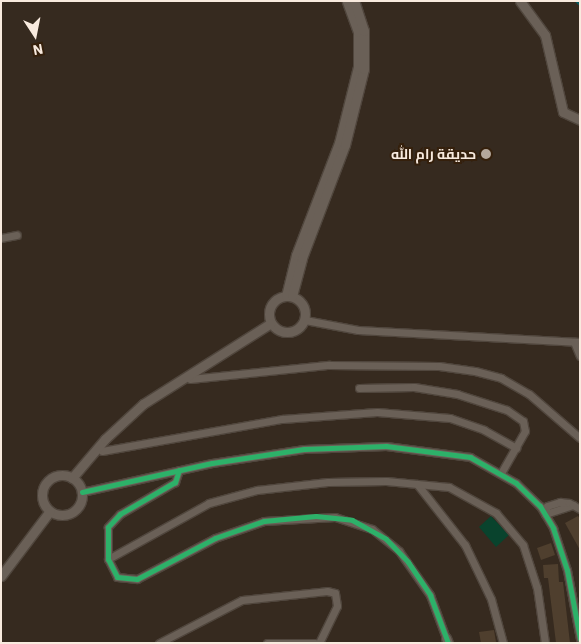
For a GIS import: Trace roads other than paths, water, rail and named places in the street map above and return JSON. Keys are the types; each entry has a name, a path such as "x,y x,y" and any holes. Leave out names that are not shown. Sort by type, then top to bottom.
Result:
{"street":[{"path":"289,296 296,256 339,143 358,67 358,32 347,1"},
{"path":"273,325 270,307 289,296 345,145 364,69 364,31 354,1"},
{"path":"520,1 545,35 563,112 580,120"},
{"path":"1,238 17,235"},
{"path":"289,296 304,307 305,320"},
{"path":"273,325 291,332 305,320"},
{"path":"305,320 358,330 577,342 580,356"},
{"path":"74,480 146,408 273,325"},
{"path":"74,480 111,433 143,404 273,325"},
{"path":"190,378 329,366 439,366 475,371 501,378 529,394 580,438"},
{"path":"359,388 414,387 487,402 523,421 525,431 501,473"},
{"path":"102,451 282,418 377,412 450,418 484,430 516,448"},
{"path":"82,492 179,470 304,449 386,446 470,457 501,473 531,496 545,514 562,552 580,639"},
{"path":"179,470 174,482 120,514 108,527 108,559 117,577 132,580 215,538 264,521 316,516 352,520 386,539 408,562 430,595 447,641"},
{"path":"58,476 74,480 82,492 81,503 73,512 62,515 48,509 42,495 48,481 58,476"},
{"path":"108,559 208,503 257,490 328,482 418,484 449,487 468,495 512,529 531,564 545,643"},
{"path":"418,484 465,545 491,599 504,643"},
{"path":"545,514 551,504 572,505 580,509"},
{"path":"1,566 48,509"},
{"path":"1,576 48,509"},
{"path":"160,643 242,600 327,590 335,593 337,606 320,643"},
{"path":"267,643 315,643"}],"waterway":[{"path":"576,1 580,5"}],"place":[{"name":"حديقة رام الله","path":"486,154"}]}
